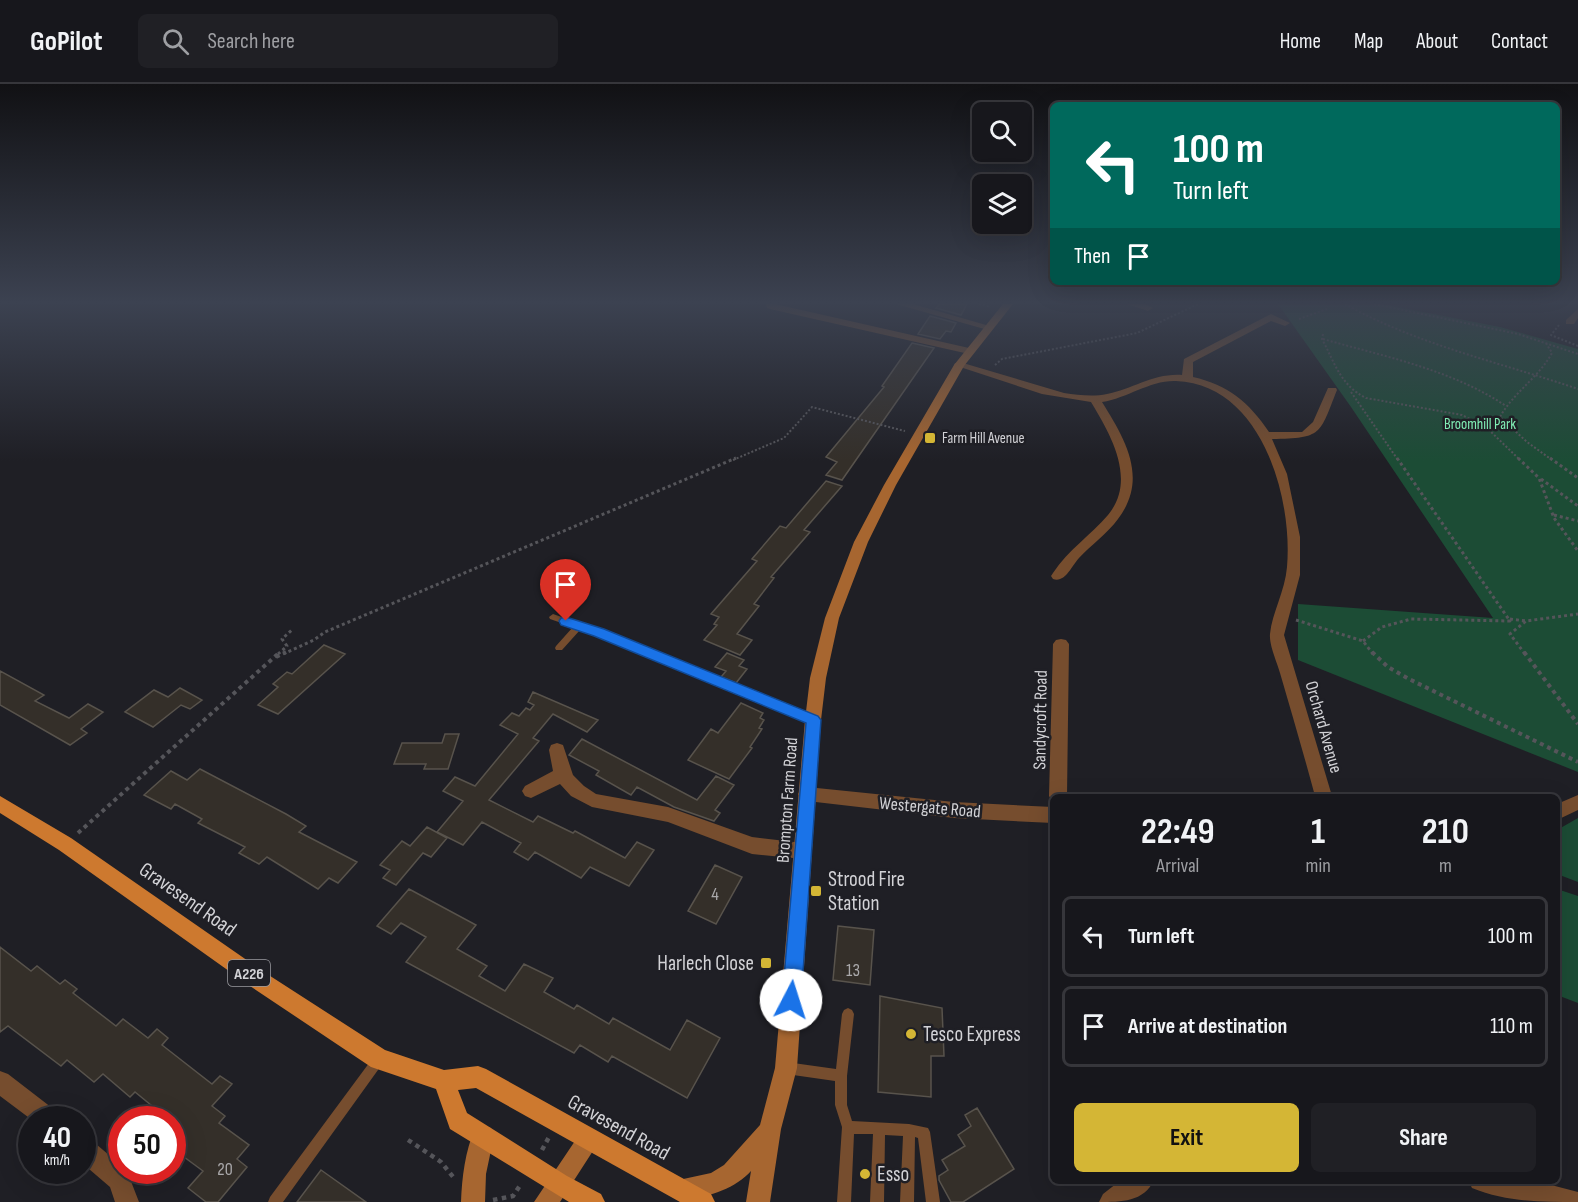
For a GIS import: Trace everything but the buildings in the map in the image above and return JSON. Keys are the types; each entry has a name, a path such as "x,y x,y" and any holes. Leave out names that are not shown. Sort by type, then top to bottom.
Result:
{"main road":[{"name":"Brompton Farm Road","path":"758,1202 770,1129 786,1068 813,720 823,651 843,586 877,510 964,358"},
{"name":"Gravesend Road","path":"0,804 65,844 266,986 380,1059 444,1081 478,1077 703,1202"},
{"path":"444,1081 458,1122 483,1136 552,1193 593,1202"},
{"path":"679,1189 705,1188 724,1181 751,1157 770,1129"},
{"path":"473,1202 474,1174 483,1136"},
{"path":"552,1193 589,1140"}],"street":[{"path":"958,356 988,373 1069,397 1095,399 1113,397 1159,379 1187,379 1212,386 1241,403 1275,459 1289,498 1294,555 1291,583 1283,616"},
{"path":"1187,379 1188,361 1197,356"},
{"path":"1263,436 1305,435 1318,424 1332,390"},
{"path":"1058,576 1068,559 1114,516 1127,490 1126,461 1095,399"},
{"name":"Orchard Avenue","path":"1283,616 1277,635 1323,794"},
{"name":"Sandycroft Road","path":"1058,794 1061,644"},
{"path":"557,750 562,774 577,790 592,800 679,818 749,847 803,851"},
{"path":"531,791 562,774"},
{"name":"Westergate Road","path":"807,794 954,810 1050,815"},
{"path":"1560,810 1578,801"},
{"path":"1,1085 30,1106"},
{"path":"96,1159 119,1179 127,1202"},
{"path":"1111,1202 1136,1184"},
{"path":"1510,1184 1573,1202"}],"lane":[{"path":"553,617 813,720"},
{"path":"559,648 579,626"},
{"path":"844,1202 848,1127 841,1105 841,1076 848,1014"},
{"path":"275,1202 380,1059"},
{"path":"786,1068 841,1076"},
{"path":"848,1127 924,1132 933,1202"},
{"path":"877,1202 879,1129"},
{"path":"907,1202 909,1130"}],"path":[{"path":"988,373 1002,358 1012,356"},
{"path":"1330,356 1343,384 1351,392 1509,619 1526,621 1578,614"},
{"path":"1380,356 1474,386 1506,406"},
{"path":"1473,356 1578,389"},
{"path":"1550,356 1506,406 1500,417 1527,442 1578,478"},
{"path":"1351,392 1366,398 1462,415 1488,429 1539,478 1578,506"},
{"path":"276,657 325,632 784,438 812,407 918,436"},
{"path":"1488,429 1503,430 1504,426 1510,425"},
{"path":"1539,478 1554,515 1578,551"},
{"path":"1554,515 1578,521"},
{"path":"1283,616 1364,641 1371,654 1391,670 1578,762"},
{"path":"1364,641 1381,628 1404,622 1444,620 1494,623 1510,621 1509,619"},
{"path":"1526,621 1510,634 1578,724"},
{"path":"65,844 276,657 287,646 282,639 293,629"},
{"path":"408,1140 441,1162 458,1184"}],"green space":[{"name":"Broomhill Park","path":"1315,356 1578,356 1578,772 1298,660 1298,604 1493,618"},
{"path":"1578,818 1578,882 1560,875 1560,828"},
{"path":"1560,890 1578,896 1578,1003 1560,996"}],"place":[{"name":"Farm Hill Avenue","path":"930,438"},
{"name":"Strood Fire Station","path":"816,891"},
{"name":"Harlech Close","path":"766,963"},
{"name":"Tesco Express","path":"911,1034"},
{"name":"Esso","path":"865,1174"}],"route":[{"path":"566,621 813,720 791,1000"}]}
